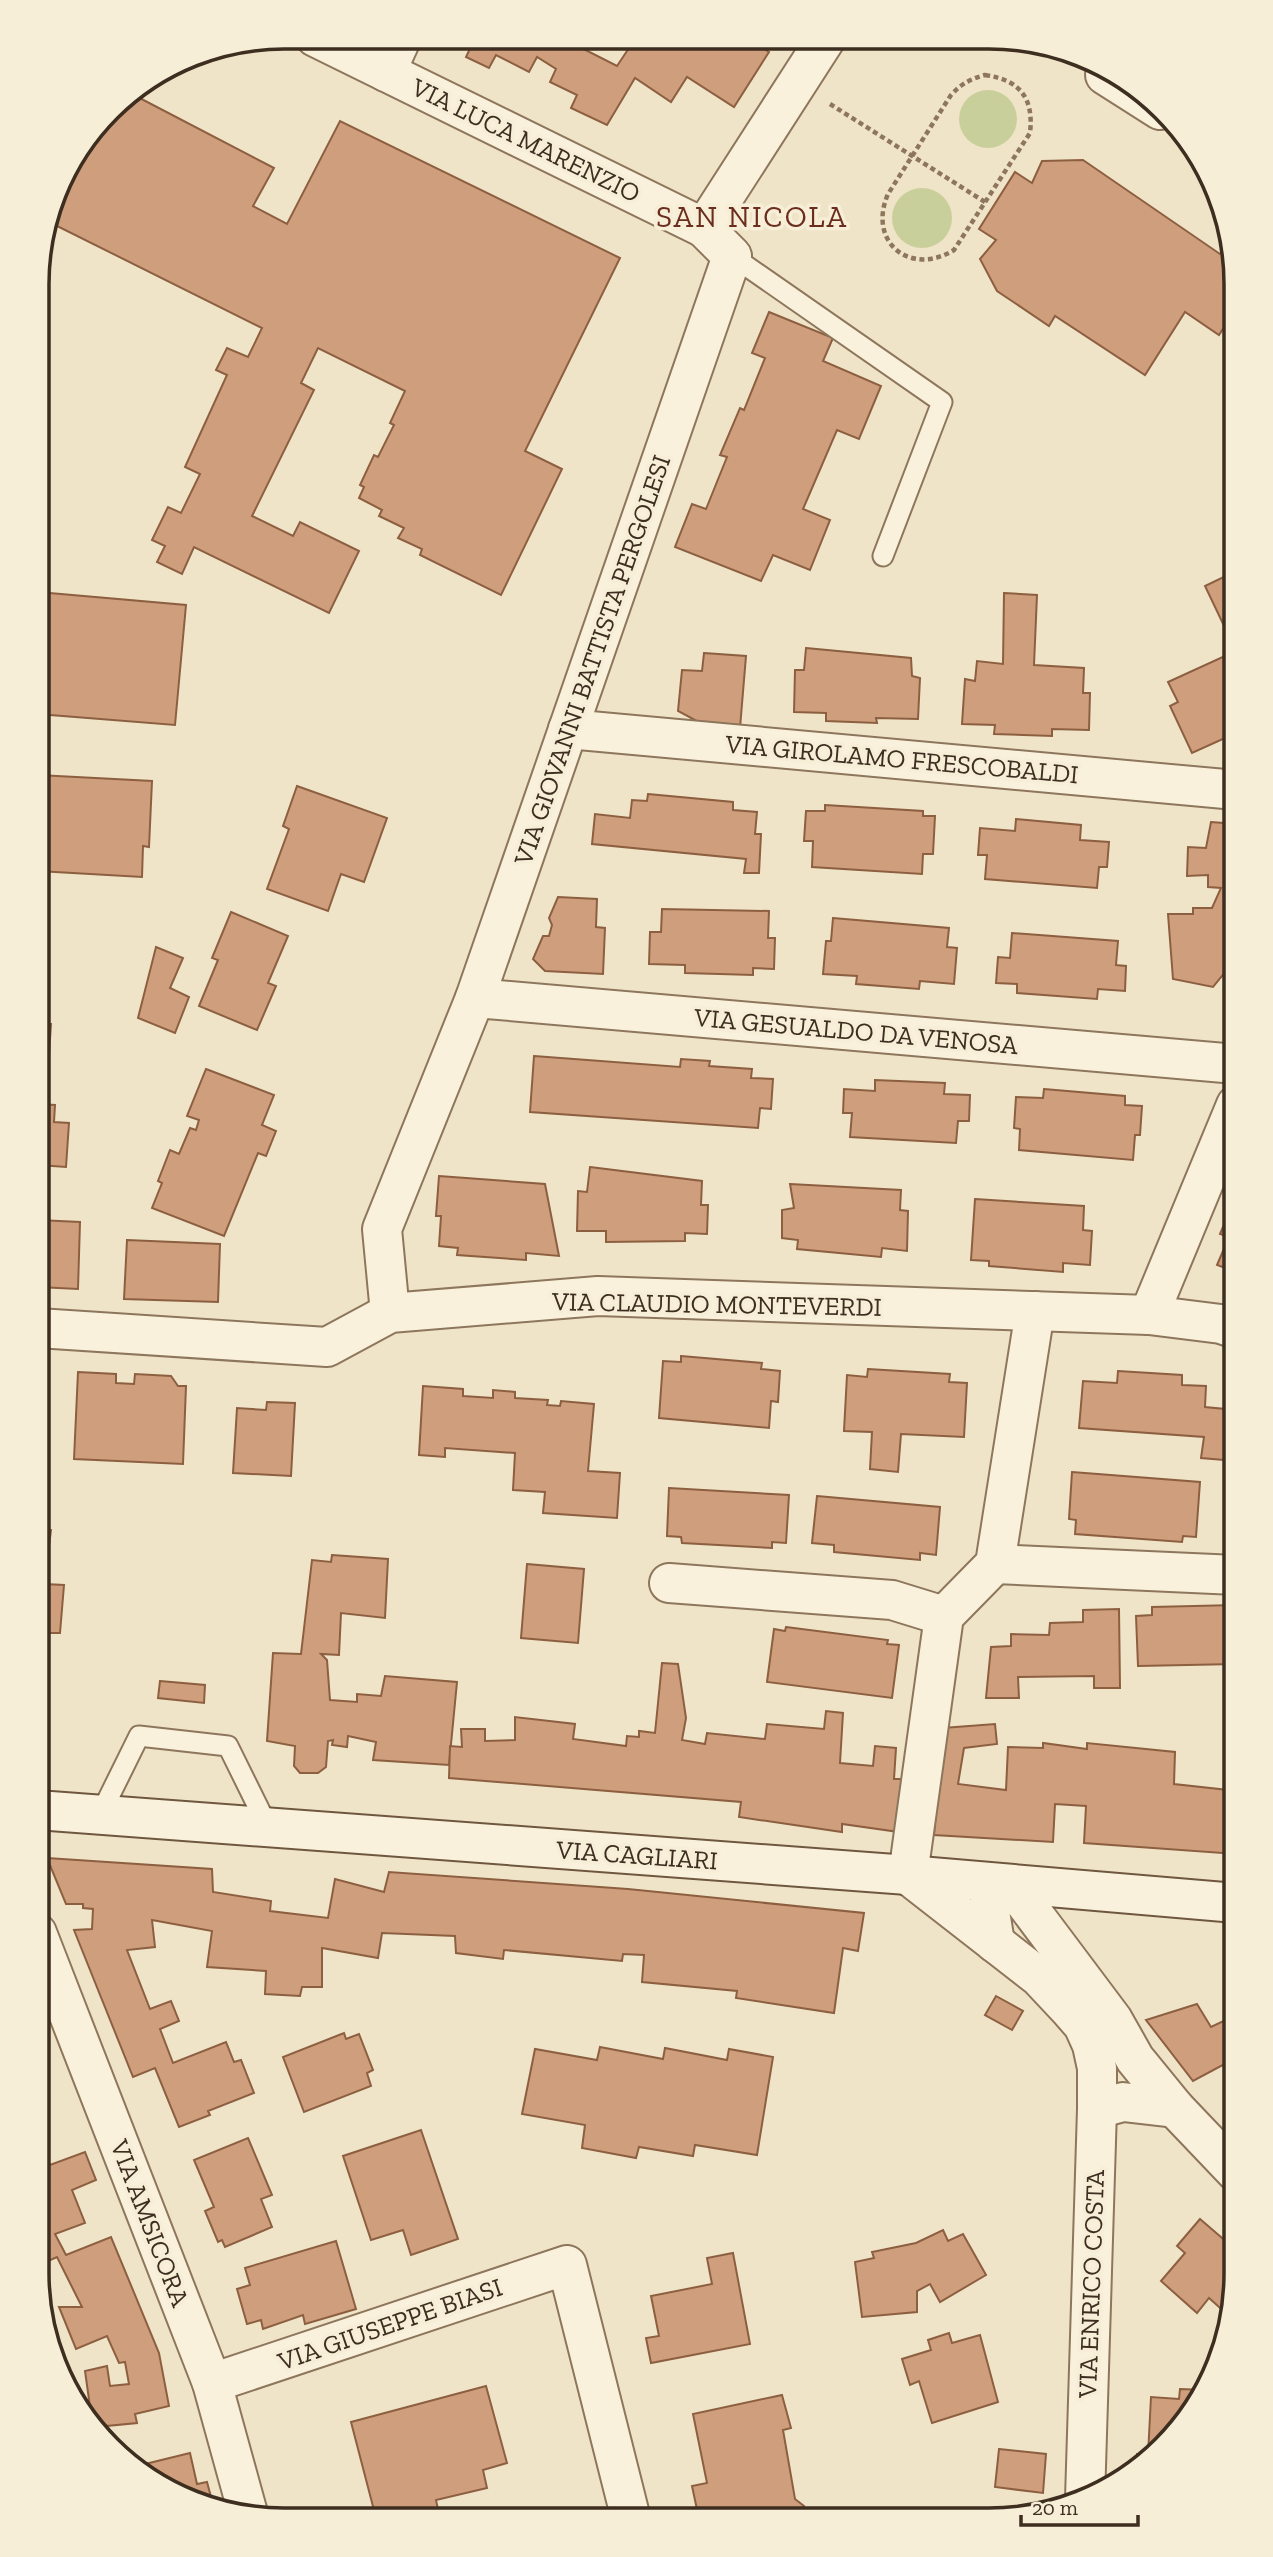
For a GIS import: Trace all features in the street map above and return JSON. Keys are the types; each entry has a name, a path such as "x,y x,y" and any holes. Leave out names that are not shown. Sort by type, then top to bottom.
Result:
{"street":[{"name":"VIA LUCA MARENZIO","path":"339,49 704,228"},
{"name":"VIA LUCA MARENZIO","path":"386,72 397,49"},
{"path":"732,256 704,228 819,49"},
{"name":"VIA GIOVANNI BATTISTA PERGOLESI","path":"390,1313 382,1229 475,998 732,256"},
{"name":"VIA GIROLAMO FRESCOBALDI","path":"568,729 1224,789"},
{"name":"VIA GESUALDO DA VENOSA","path":"475,998 1224,1063"},
{"path":"1149,1315 1224,1135"},
{"name":"VIA CLAUDIO MONTEVERDI","path":"49,1329 327,1347 390,1313 598,1296 1149,1315 1223,1325"},
{"path":"908,1875 944,1616 995,1564 1035,1311"},
{"path":"995,1564 1223,1574"},
{"path":"670,1583 892,1600 944,1616"},
{"name":"VIA CAGLIARI","path":"49,1811 908,1875 1223,1902"},
{"name":"VIA ENRICO COSTA","path":"908,1875 1039,1977 1083,2025 1093,2045 1097,2068 1097,2109 1085,2487"},
{"path":"995,1943 989,1905 1011,1884 1113,2020 1135,2059 1175,2108 1223,2158"},
{"name":"VIA AMSICORA","path":"49,1964 212,2384 246,2505"},
{"path":"1097,2109 1123,2102 1175,2108"},
{"name":"VIA GIUSEPPE BIASI","path":"212,2384 567,2264 628,2508"}],"lane":[{"path":"732,256 942,402 883,556"},
{"path":"100,1815 139,1736 228,1746 268,1827"}],"path":[{"path":"985,75 1012,83 1023,93 1029,105 1031,119 1030,133 985,202 954,250 942,258 928,261 914,260 902,255 885,235 881,221 882,207 959,86 985,75"},
{"path":"797,83 985,202"}],"green space":[{"path":"982,90 994,90 1009,98 1017,113 1017,125 1009,140 994,148 982,148 967,140 959,125 959,113 967,98"},
{"path":"922,188 943,197 952,218 943,239 922,248 901,239 892,218 901,197"}],"building":[{"path":"470,49 584,49 617,66 628,49 764,49 769,52 734,107 687,77 671,102 635,78 607,125 571,108 577,95 550,82 556,69 537,57 529,72 496,55 489,68 466,57"},
{"path":"140,98 274,168 253,206 287,224 340,121 620,258 525,451 562,469 501,595 420,555 422,549 398,538 404,528 379,516 382,510 359,498 364,487 360,485 374,455 378,457 394,425 390,423 405,391 318,348 301,383 314,390 252,516 293,536 300,522 359,551 329,613 194,547 182,574 157,562 165,546 152,540 168,507 181,513 200,474 185,467 227,375 216,370 227,348 248,357 262,328 56,226 82,163 107,129"},
{"path":"1083,160 1220,254 1222,252 1224,327 1219,335 1185,312 1145,375 1055,316 1049,326 997,291 980,259 996,240 979,229 1015,172 1032,183 1042,161"},
{"path":"769,312 833,338 823,361 881,386 859,439 837,430 803,509 830,520 810,570 773,555 761,581 675,547 692,504 706,509 727,457 720,455 740,408 744,410 765,358 752,353"},
{"path":"1224,577 1224,625 1205,586"},
{"path":"50,593 186,605 175,725 50,715"},
{"path":"1004,593 1037,595 1034,665 1084,668 1083,693 1090,693 1089,730 1052,729 1052,736 994,734 995,725 962,724 965,679 975,681 977,661 1003,664"},
{"path":"806,648 911,658 912,676 920,678 918,719 876,718 877,723 826,721 826,713 794,712 795,670 804,670"},
{"path":"704,653 746,656 740,728 706,726 678,711 682,670 702,671"},
{"path":"1224,657 1224,739 1192,753 1170,706 1178,702 1168,682"},
{"path":"50,776 152,781 149,847 143,846 142,877 50,872"},
{"path":"297,786 387,818 364,882 341,874 328,911 267,889 289,829 283,826"},
{"path":"648,794 733,802 733,810 757,812 755,834 761,834 759,873 744,873 746,859 592,844 595,814 630,818 632,800 647,801"},
{"path":"825,805 923,811 923,816 935,816 933,854 923,854 922,874 812,867 813,841 804,841 806,811 825,811"},
{"path":"1016,819 1081,825 1080,840 1109,842 1107,867 1099,867 1097,888 985,879 987,855 978,855 980,828 1015,831"},
{"path":"1211,822 1224,823 1224,974 1213,987 1173,979 1168,914 1193,914 1193,908 1212,908 1221,888 1208,887 1208,875 1187,876 1188,847 1206,848"},
{"path":"558,897 597,899 596,927 605,928 603,974 545,971 533,959 543,936 549,936 552,925 549,918"},
{"path":"662,909 769,911 768,938 775,938 774,969 753,968 753,975 685,973 685,965 649,964 650,932 661,932"},
{"path":"231,912 288,936 268,983 276,986 257,1030 199,1006 218,960 212,958"},
{"path":"833,918 949,928 947,947 957,948 954,984 920,981 919,989 856,984 857,976 823,974 826,941 831,941"},
{"path":"1012,933 1118,941 1116,965 1126,966 1125,991 1098,989 1097,999 1017,993 1017,984 996,983 998,957 1010,958"},
{"path":"156,947 183,958 170,988 189,997 175,1033 138,1018"},
{"path":"534,1056 680,1067 681,1059 710,1061 709,1066 752,1069 751,1078 773,1079 771,1109 760,1108 758,1128 530,1112"},
{"path":"206,1069 274,1095 262,1125 276,1131 266,1156 258,1153 224,1236 152,1208 162,1183 158,1181 170,1150 179,1154 190,1128 196,1130 199,1120 187,1116"},
{"path":"875,1080 945,1083 944,1094 970,1095 969,1121 958,1121 956,1143 850,1137 852,1113 843,1113 844,1089 875,1091"},
{"path":"1044,1089 1125,1096 1125,1105 1142,1106 1140,1135 1135,1135 1133,1160 1019,1150 1020,1129 1014,1128 1016,1097 1043,1098"},
{"path":"50,1105 55,1105 54,1122 69,1123 66,1167 50,1166"},
{"path":"590,1167 702,1181 701,1205 708,1205 707,1234 685,1233 685,1241 606,1242 606,1231 577,1231 578,1191 587,1192"},
{"path":"439,1176 545,1184 559,1256 526,1253 526,1260 457,1255 458,1248 439,1246 441,1216 436,1216"},
{"path":"790,1184 901,1190 900,1210 908,1211 907,1251 882,1248 881,1257 797,1249 798,1240 782,1238 782,1210 794,1208"},
{"path":"975,1199 1084,1206 1083,1230 1092,1231 1090,1265 1063,1263 1063,1272 989,1266 989,1261 971,1260"},
{"path":"50,1221 80,1222 78,1289 49,1288"},
{"path":"127,1240 220,1244 218,1302 124,1299"},
{"path":"1224,1250 1224,1267 1217,1265"},
{"path":"681,1356 762,1363 761,1369 780,1371 778,1402 771,1401 769,1428 659,1418 663,1361 681,1362"},
{"path":"868,1369 950,1374 949,1382 967,1383 964,1437 901,1434 898,1472 870,1469 872,1432 844,1431 847,1375 867,1377"},
{"path":"1118,1371 1182,1375 1182,1385 1206,1386 1205,1407 1223,1409 1223,1460 1201,1458 1204,1437 1079,1428 1083,1381 1117,1383"},
{"path":"78,1372 116,1374 116,1383 134,1384 135,1374 171,1376 178,1386 186,1386 183,1464 74,1459"},
{"path":"423,1386 463,1389 463,1396 493,1398 493,1390 515,1392 515,1398 548,1400 547,1405 560,1406 561,1401 594,1404 588,1471 620,1473 617,1518 543,1513 545,1492 513,1490 515,1453 445,1448 445,1457 419,1455"},
{"path":"267,1402 295,1403 291,1476 233,1473 237,1408 266,1410"},
{"path":"1072,1472 1200,1482 1196,1537 1183,1536 1182,1542 1075,1534 1076,1520 1069,1519"},
{"path":"669,1488 789,1495 786,1543 772,1542 772,1548 682,1543 681,1537 667,1536"},
{"path":"817,1496 940,1507 936,1555 920,1553 920,1560 834,1552 834,1545 812,1543"},
{"path":"332,1555 388,1559 385,1618 341,1613 339,1655 321,1654 327,1660 330,1700 357,1702 357,1694 381,1696 385,1676 457,1682 449,1765 373,1760 376,1742 348,1736 347,1747 332,1745 333,1740 328,1741 326,1767 318,1773 300,1773 294,1766 295,1746 267,1741 273,1653 301,1654 312,1560 331,1562"},
{"path":"527,1564 584,1569 578,1643 521,1638"},
{"path":"49,1584 64,1585 60,1633 49,1633"},
{"path":"1223,1605 1223,1664 1138,1666 1136,1616 1152,1615 1152,1607"},
{"path":"1119,1609 1120,1688 1094,1688 1094,1676 1018,1677 1019,1698 986,1698 991,1647 1011,1646 1011,1634 1049,1635 1050,1623 1083,1622 1083,1610"},
{"path":"786,1627 888,1640 887,1644 899,1645 892,1698 767,1682 774,1629 785,1631"},
{"path":"662,1663 678,1664 686,1718 682,1740 705,1744 707,1733 765,1739 767,1724 824,1729 826,1711 843,1713 840,1763 873,1766 875,1746 896,1748 894,1779 905,1779 899,1832 842,1824 842,1832 739,1817 741,1802 449,1778 450,1746 462,1747 461,1729 485,1729 485,1741 515,1740 515,1717 575,1724 573,1739 626,1746 627,1736 639,1737 639,1731 655,1733"},
{"path":"160,1681 205,1685 204,1703 158,1698"},
{"path":"995,1724 997,1744 964,1748 958,1784 1006,1790 1008,1747 1043,1748 1043,1743 1087,1749 1087,1743 1175,1752 1174,1784 1223,1789 1223,1853 1084,1843 1086,1806 1055,1804 1053,1842 934,1835 943,1728"},
{"path":"49,1858 212,1869 213,1892 271,1901 270,1911 328,1918 335,1879 384,1892 389,1872 628,1889 864,1913 858,1951 843,1948 834,2013 736,1998 737,1991 642,1982 644,1955 623,1954 622,1961 504,1950 503,1959 456,1953 455,1936 382,1933 378,1958 322,1948 322,1987 302,1987 300,1996 265,1994 266,1971 207,1967 212,1931 152,1920 155,1947 127,1950 150,2009 171,2001 179,2021 160,2029 173,2063 226,2042 234,2062 241,2060 254,2093 208,2111 210,2115 179,2127 155,2068 133,2077 74,1930 92,1929 93,1909 83,1908 83,1904 66,1904"},
{"path":"996,1996 1023,2011 1012,2030 985,2015"},
{"path":"1197,2004 1211,2027 1223,2021 1223,2065 1193,2081 1146,2020"},
{"path":"344,2033 346,2039 359,2034 373,2070 367,2073 371,2086 304,2112 283,2057"},
{"path":"600,2047 663,2059 665,2048 727,2060 729,2049 773,2057 757,2155 695,2145 693,2156 639,2147 636,2158 582,2148 585,2125 522,2114 535,2049 597,2060"},
{"path":"421,2130 458,2239 411,2255 403,2230 371,2240 343,2156"},
{"path":"248,2138 272,2195 261,2199 272,2227 225,2247 222,2240 218,2242 205,2211 214,2207 194,2160"},
{"path":"85,2152 96,2180 72,2190 85,2223 55,2234 66,2255 111,2237 159,2353 169,2406 135,2414 137,2423 107,2428 90,2405 85,2371 107,2366 110,2386 129,2384 125,2362 119,2363 107,2336 76,2349 59,2307 82,2307 57,2257 49,2261 49,2163 50,2165"},
{"path":"1200,2219 1223,2239 1220,2308 1209,2298 1197,2313 1161,2281 1185,2253 1177,2246"},
{"path":"943,2230 948,2241 963,2234 986,2275 940,2302 930,2284 917,2291 917,2312 862,2317 855,2262 874,2258 872,2252 916,2243"},
{"path":"336,2241 356,2309 305,2324 303,2315 263,2329 261,2320 247,2324 237,2289 250,2285 245,2268"},
{"path":"733,2253 750,2344 651,2363 646,2338 659,2336 651,2296 712,2284 707,2258"},
{"path":"949,2333 952,2343 980,2335 998,2402 932,2423 919,2381 910,2385 902,2359 931,2350 928,2340"},
{"path":"486,2386 507,2463 483,2470 487,2488 436,2500 438,2508 373,2508 351,2422"},
{"path":"1180,2389 1193,2390 1175,2416 1148,2446 1151,2397 1179,2399"},
{"path":"782,2395 791,2428 783,2430 795,2499 803,2508 697,2508 692,2486 707,2483 693,2414"},
{"path":"999,2449 1046,2454 1043,2493 995,2487"},
{"path":"190,2453 197,2484 207,2482 211,2496 180,2484 147,2464"}],"district":[{"name":"SAN NICOLA","path":"752,217"}]}
